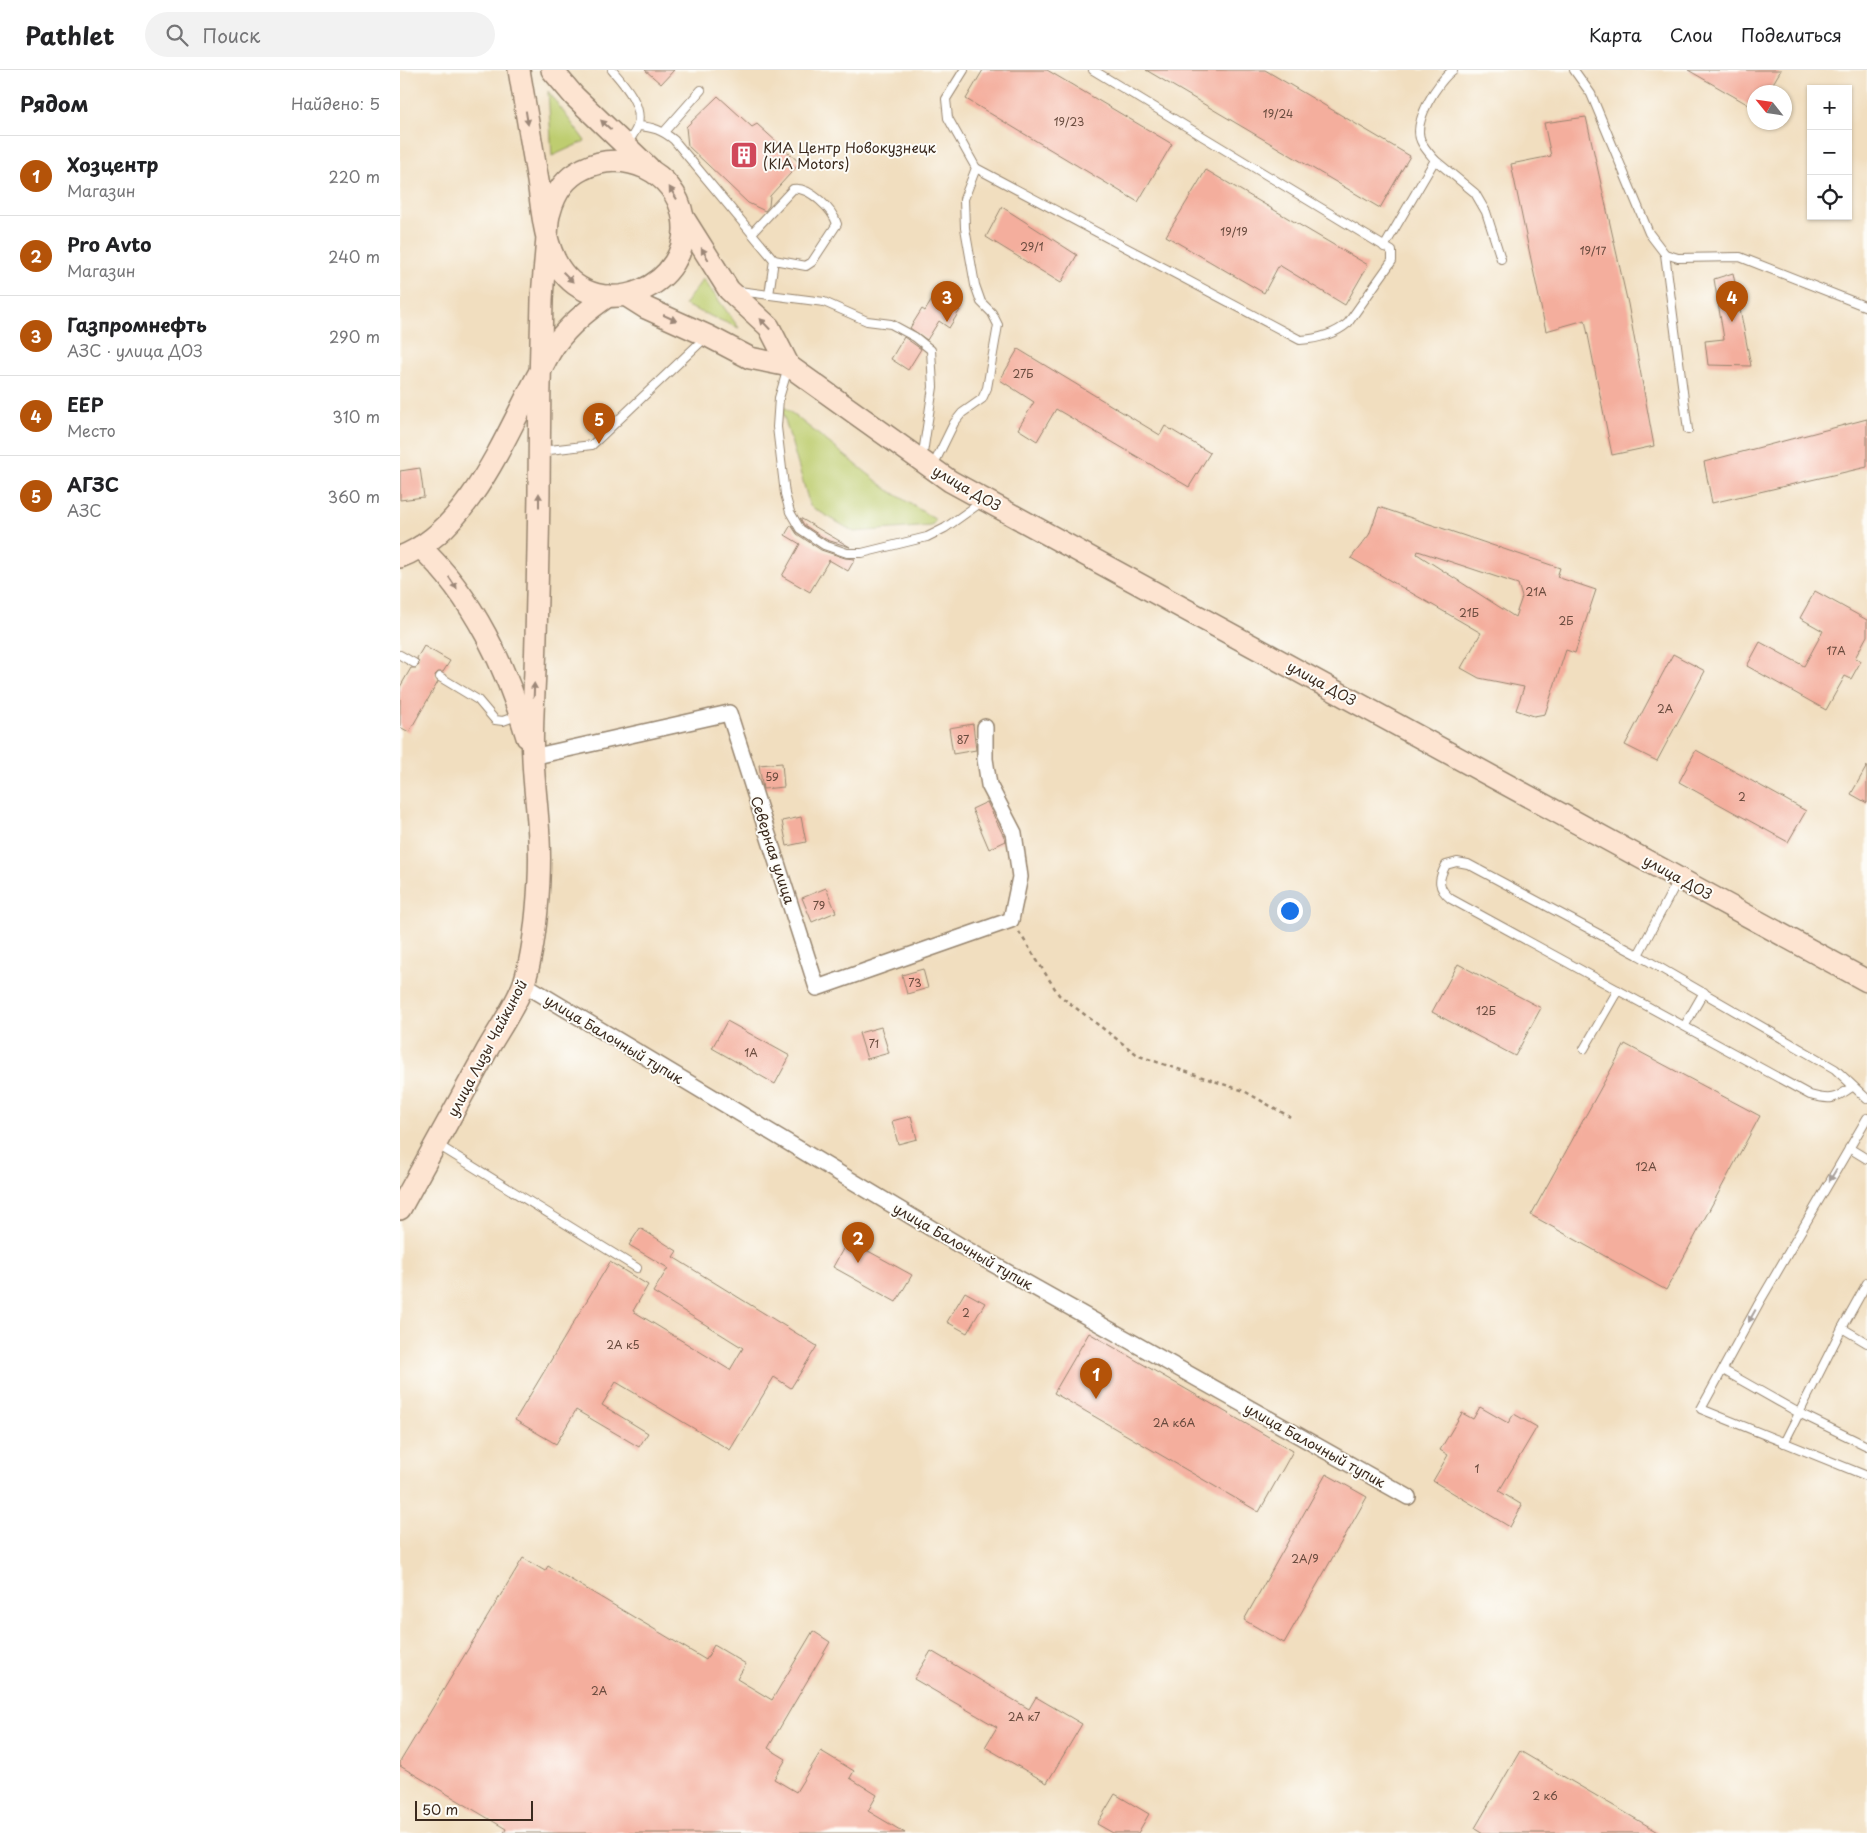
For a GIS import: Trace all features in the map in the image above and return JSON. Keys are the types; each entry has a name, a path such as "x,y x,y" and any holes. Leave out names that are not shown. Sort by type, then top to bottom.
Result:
{"main road":[{"path":"519,70 552,254 570,280 588,291 618,296 646,308 708,336 750,358 789,366"},
{"path":"552,70 574,96 627,144 673,192 683,216 729,290 769,327 789,366"},
{"path":"532,757 539,373 543,279 548,220 554,200 565,182 575,173 594,164 614,160 634,163 653,172"},
{"path":"400,557 420,547 452,522 464,507 480,482 548,354 565,332 582,315 618,296 646,289 657,283 674,264 682,241 683,216"},
{"name":"улица ДОЗ","path":"789,366 927,465 985,500 1867,981"},
{"path":"420,547 450,579 473,613 502,669 520,715 532,757"},
{"name":"улица Лизы Чайкиной","path":"400,1209 524,984 533,936 539,870 539,841 532,757"}],"street":[{"name":"Северная улица","path":"532,757 729,713 817,988 1011,920"},
{"path":"984,727 985,759 989,785 1014,833 1020,877 1011,920"},
{"name":"улица Балочный тупик","path":"524,984 959,1245 1408,1497"}],"lane":[{"path":"612,70 632,97 639,116 638,126 627,144"},
{"path":"964,70 946,100 948,118 976,168 1300,340 1312,339 1340,330 1348,324 1392,261 1392,251 1093,70"},
{"path":"1453,70 1445,76 1423,112 1420,124 1420,140 1435,160 1475,193 1486,212 1501,259"},
{"path":"1574,70 1591,94 1649,233 1665,254 1688,430"},
{"path":"664,132 701,90"},
{"path":"638,126 654,127 664,132 774,260 799,266 812,262 838,224 835,216 808,192 800,188 793,189 752,233"},
{"path":"1384,247 1435,160"},
{"path":"927,465 962,413 982,399 987,388 998,325 992,313 981,302 975,285 964,221 964,199 976,168"},
{"path":"1665,254 1678,258 1740,257 1867,308"},
{"path":"769,295 774,260"},
{"path":"729,290 824,302 867,321 891,324 915,337 931,350 934,387 927,465"},
{"path":"539,451 592,445 708,336"},
{"path":"789,366 778,398 777,428 785,494 790,512 800,529 824,545 847,553 862,552 927,537 945,528 985,500"},
{"path":"400,655 414,663"},
{"path":"440,677 478,700 495,720 502,722 520,715"},
{"path":"1852,1087 1836,1098 1824,1099 1810,1095 1451,898 1444,893 1440,885 1440,876 1446,865 1457,862 1468,864 1638,955 1835,1069 1852,1087 1867,1099"},
{"path":"1638,955 1679,878"},
{"path":"1584,1048 1618,990"},
{"path":"1685,1026 1704,992"},
{"path":"1867,1118 1759,1303 1701,1408 1865,1475 1867,1466"},
{"path":"436,1144 637,1268"},
{"path":"1849,1148 1867,1159"},
{"path":"1784,1442 1867,1283"},
{"path":"1842,1328 1867,1343"},
{"path":"1723,1370 1798,1413 1867,1446"}],"path":[{"path":"1011,920 1059,995 1140,1056 1244,1091 1290,1117"}],"green space":[{"path":"548,91 585,141 552,156"},
{"path":"703,279 739,328 684,305"},
{"path":"784,407 887,489 936,520 931,526 854,532 810,506 783,413"}],"building":[{"path":"645,70 674,70 661,84"},
{"path":"983,70 1047,70 1172,144 1138,202 966,99"},
{"path":"1146,70 1265,70 1410,156 1380,208"},
{"path":"1688,70 1781,70 1772,85 1747,85 1747,104"},
{"name":"КИА Центр Новокузнецк (KIA Motors)","path":"718,96 752,127 757,124 800,163 770,196 769,206 765,211 748,203 688,146 686,127"},
{"path":"1586,117 1628,304 1654,446 1612,455 1585,320 1546,331 1511,164 1551,156 1544,123"},
{"path":"1206,170 1368,265 1345,305 1279,265 1264,293 1166,236"},
{"path":"1002,207 1077,255 1061,283 986,237"},
{"path":"1733,273 1751,366 1708,365 1705,341 1724,339 1714,279"},
{"path":"935,295 960,310 949,328 939,321 927,340 910,328 922,309 925,311"},
{"path":"904,337 921,349 908,370 891,359"},
{"path":"1018,349 1160,435 1165,426 1210,453 1189,487 1056,409 1037,441 1018,429 1034,402 1000,380"},
{"path":"1867,419 1867,467 1712,503 1704,462"},
{"path":"420,468 424,497 400,500 400,471"},
{"path":"1379,507 1560,568 1557,577 1596,590 1575,653 1566,650 1545,714 1534,716 1516,710 1524,687 1479,678 1461,668 1481,633 1351,558 1369,535","holes":["1418,551 1518,584 1522,597 1515,617 1417,554"]},
{"path":"800,518 850,547 827,540 804,525"},
{"path":"791,525 797,534 821,550 845,558 855,559 848,571 829,560 810,592 782,576 800,544 785,535"},
{"path":"1815,591 1867,620 1867,636 1855,658 1861,661 1851,679 1845,676 1826,710 1747,666 1760,642 1804,666 1823,631 1800,618"},
{"path":"424,646 450,661 443,672 438,672 435,675 438,682 409,732 400,727 400,687 411,668 416,668 419,665 417,658"},
{"path":"1673,654 1705,671 1657,761 1625,745"},
{"path":"973,724 976,750 953,754 949,728"},
{"path":"1696,750 1806,811 1788,842 1679,782"},
{"path":"782,763 784,787 763,789 759,765"},
{"path":"1867,766 1867,803 1851,794"},
{"path":"987,802 1006,841 989,849 972,809"},
{"path":"801,817 806,842 787,846 782,821"},
{"path":"826,888 836,912 812,922 802,898"},
{"path":"1458,964 1541,1008 1515,1056 1432,1012"},
{"path":"923,969 928,988 907,994 902,975"},
{"path":"727,1021 790,1056 775,1084 712,1048"},
{"path":"881,1027 889,1053 867,1059 859,1033"},
{"path":"1625,1044 1760,1116 1666,1290 1531,1215"},
{"path":"911,1116 917,1139 898,1144 892,1121"},
{"path":"640,1228 677,1251 673,1257 817,1346 791,1388 774,1377 730,1450 616,1382 602,1405 648,1433 639,1447 576,1410 556,1444 515,1420 610,1262 648,1285 633,1311 730,1370 743,1348 653,1292 668,1268 629,1245"},
{"path":"848,1240 912,1275 896,1302 833,1267"},
{"path":"965,1292 985,1303 967,1333 947,1322"},
{"path":"1089,1333 1293,1451 1259,1512 1054,1393"},
{"path":"1480,1407 1508,1423 1514,1414 1537,1427 1499,1491 1522,1505 1510,1527 1433,1481 1448,1455 1440,1450 1462,1413 1473,1419"},
{"path":"1326,1474 1367,1497 1284,1643 1244,1620"},
{"path":"523,1558 545,1571 548,1566 706,1660 714,1645 746,1664 737,1679 772,1700 813,1631 830,1642 768,1748 786,1759 774,1779 796,1792 821,1751 854,1771 850,1778 877,1795 868,1811 905,1833 504,1833 506,1829 400,1766 400,1762"},
{"path":"931,1651 1029,1709 1036,1697 1082,1724 1047,1783 985,1747 997,1727 914,1679"},
{"path":"1520,1751 1660,1833 1483,1833 1475,1828"},
{"path":"1115,1794 1149,1814 1138,1833 1113,1833 1097,1824"}],"place":[{"name":"КИА Центр Новокузнецк (KIA Motors)","path":"744,155"},
{"name":"Газпромнефть","path":"947,322"},
{"name":"EEP","path":"1732,322"},
{"name":"АГЗС","path":"599,444"},
{"name":"Pro Аvto","path":"858,1263"},
{"name":"Хозцентр","path":"1096,1399"}]}
